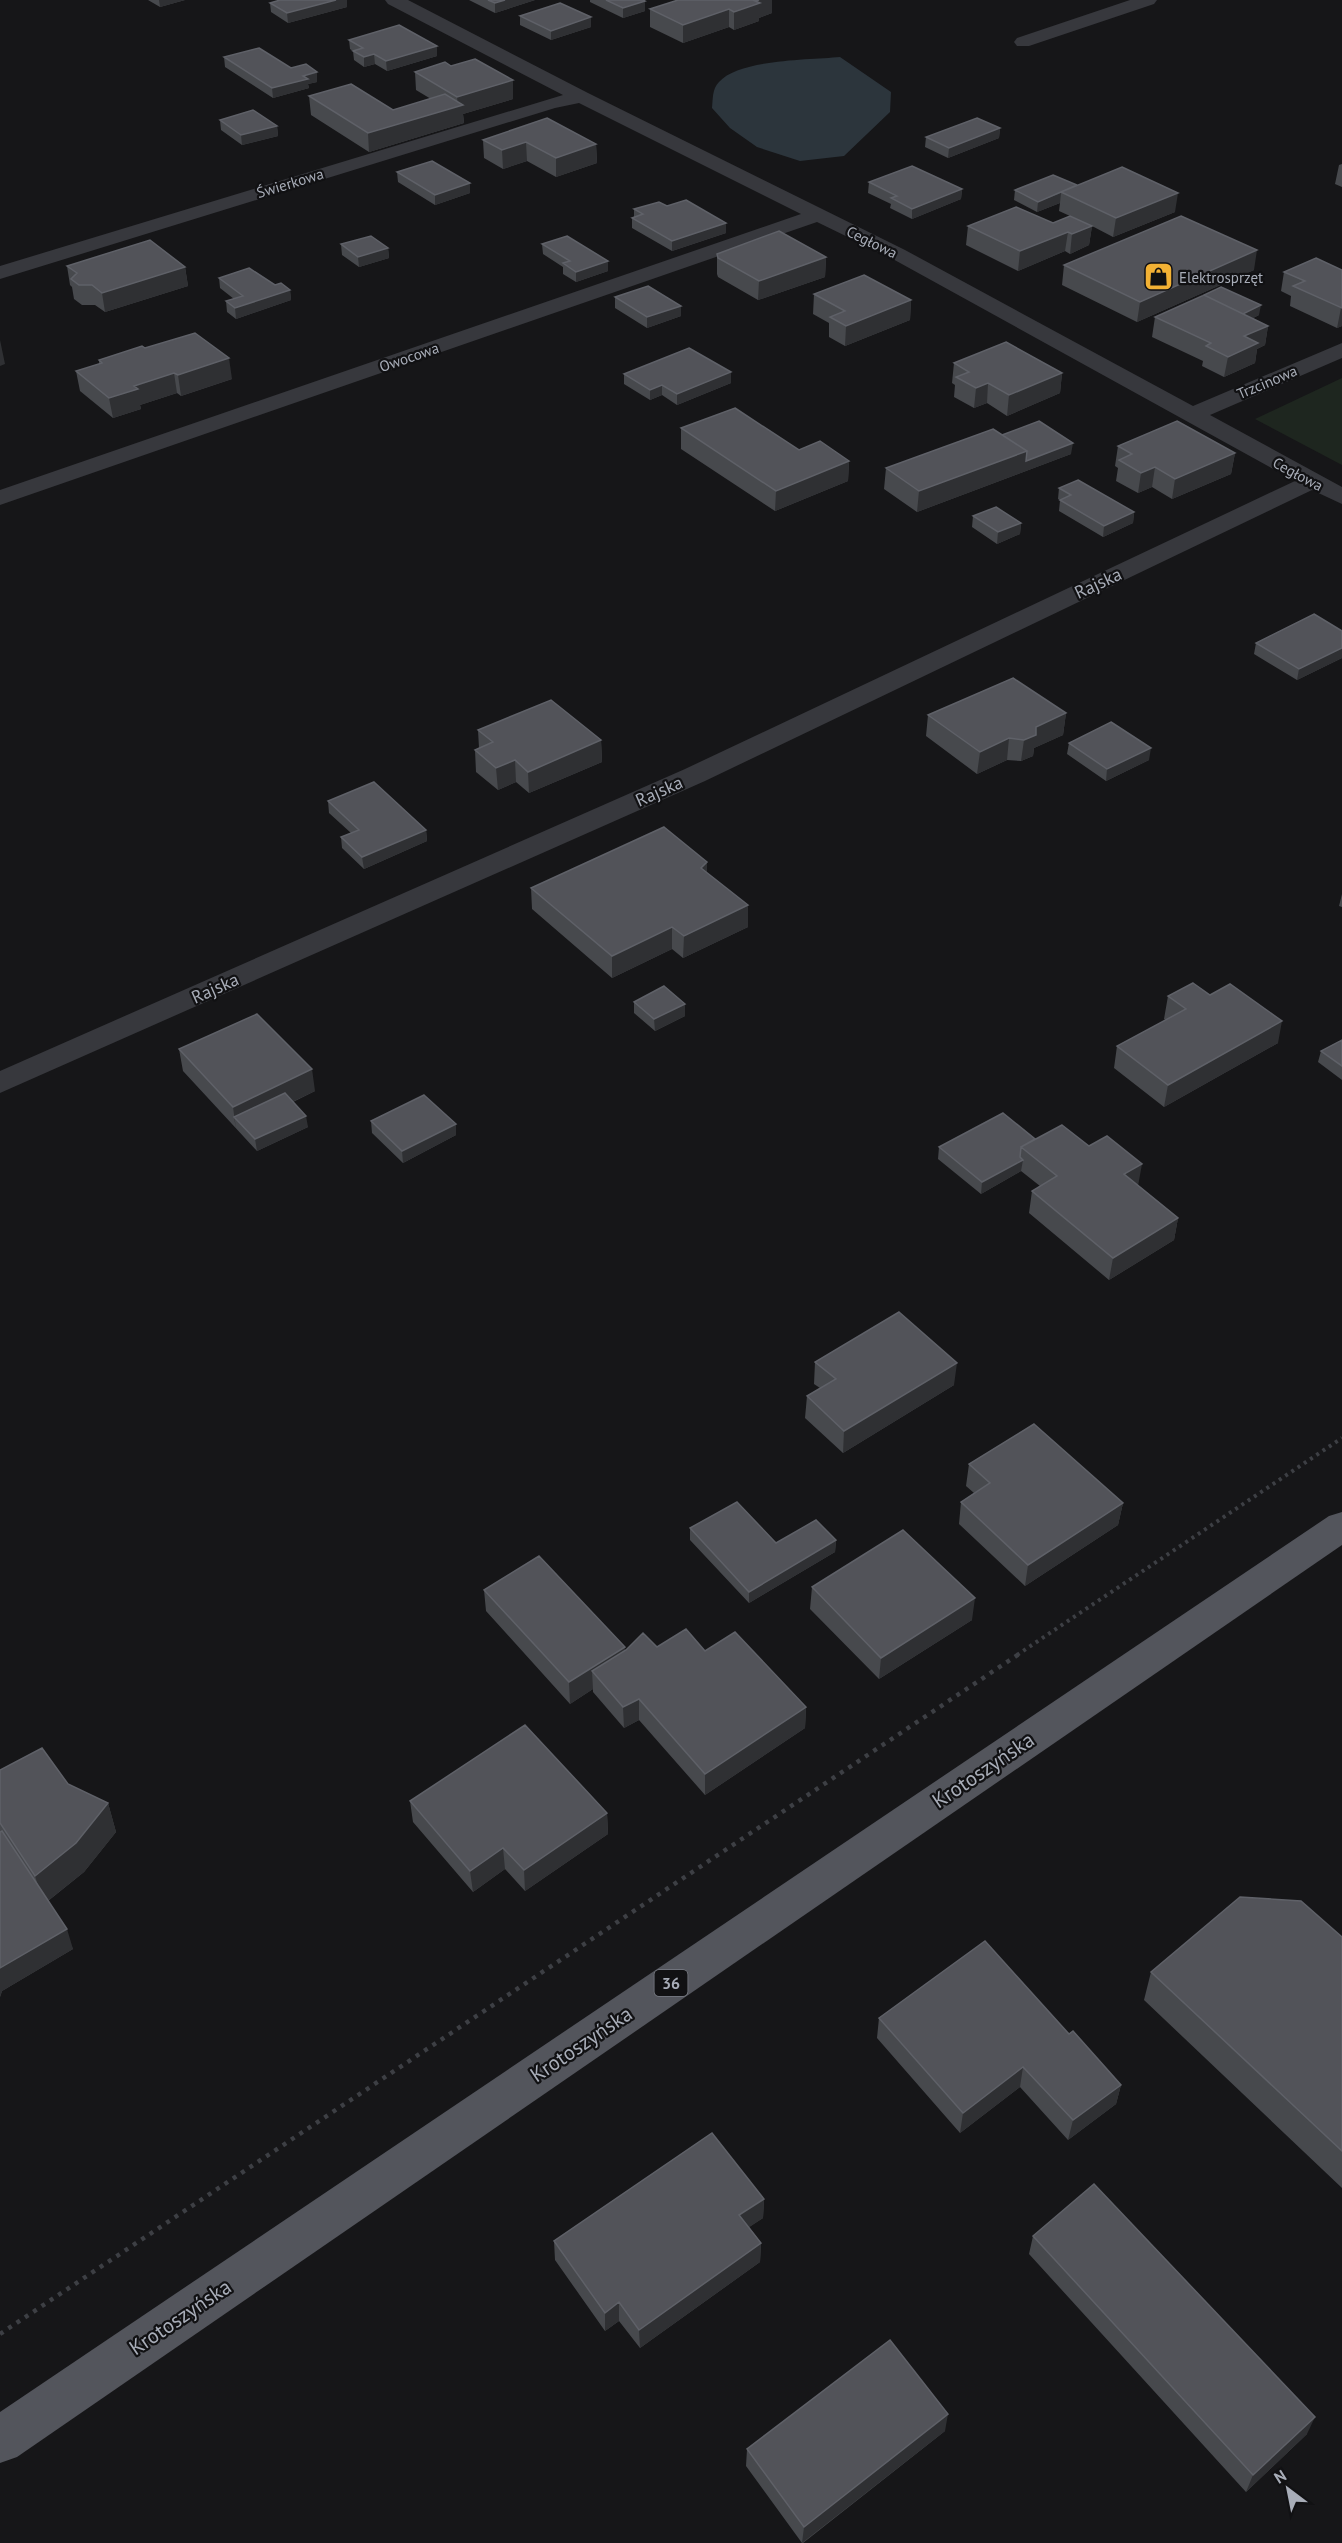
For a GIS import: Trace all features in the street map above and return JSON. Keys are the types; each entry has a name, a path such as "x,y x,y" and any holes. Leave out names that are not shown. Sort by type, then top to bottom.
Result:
{"main road":[{"name":"Krotoszyńska","path":"0,2440 1342,1526"}],"street":[{"name":"Cegłowa","path":"394,0 581,98 898,254 1342,497"},
{"path":"1023,42 1148,0"},
{"name":"Świerkowa","path":"0,273 551,103 581,98"},
{"name":"Owocowa","path":"0,498 817,215"},
{"name":"Trzcinowa","path":"1192,415 1342,350"},
{"name":"Rajska","path":"0,1083 695,775 1311,482"}],"path":[{"path":"0,2334 1342,1438"}],"shaded area":[{"path":"840,57 891,92 890,112 844,156 800,161 757,147 730,128 712,108 715,88 729,74 776,62"},
{"path":"1342,378 1342,465 1255,419"}],"building":[{"path":"280,0 336,0 287,13 270,3"},
{"path":"488,0 505,0 495,3"},
{"path":"606,0 643,0 645,1 623,8"},
{"path":"678,0 759,0 755,1 760,3 734,12 729,9 683,25 650,9"},
{"path":"560,3 591,17 551,31 520,16"},
{"path":"399,25 437,46 386,61 374,54 364,57 353,51 363,48 349,40"},
{"path":"259,48 291,68 306,64 317,72 303,76 308,79 272,88 224,57"},
{"path":"475,59 513,80 457,97 415,72 445,62 451,66"},
{"path":"351,84 393,110 445,94 463,105 368,133 309,96"},
{"path":"253,110 277,126 241,135 220,120"},
{"path":"547,118 596,144 556,158 526,142 502,150 483,140"},
{"path":"977,118 1000,128 949,148 926,137"},
{"path":"432,161 470,183 435,195 397,172"},
{"path":"912,166 962,189 912,209 891,198 897,196 869,182"},
{"path":"1122,167 1178,193 1116,218 1061,192"},
{"path":"1053,175 1077,185 1038,202 1015,190"},
{"path":"686,200 726,223 672,241 632,218 643,214 634,209 659,202 667,206"},
{"path":"1016,207 1053,223 1070,216 1092,226 1072,234 1068,232 1020,251 968,226"},
{"path":"1181,216 1257,250 1140,302 1064,265"},
{"path":"779,231 826,257 759,281 718,258 717,254"},
{"path":"371,236 388,248 358,257 341,244"},
{"path":"567,236 608,261 576,272 563,263 570,261 542,244"},
{"path":"150,240 185,267 102,293 92,285 79,285 71,279 77,273 67,266"},
{"path":"1316,258 1342,270 1342,308 1293,286 1305,281 1284,272"},
{"path":"249,268 275,285 281,283 290,290 235,308 226,301 243,296 219,278"},
{"path":"864,275 911,300 846,326 830,317 845,311 814,294"},
{"path":"648,286 681,306 647,317 615,297"},
{"path":"1221,287 1261,305 1243,314 1204,295"},
{"path":"1204,295 1268,326 1244,336 1258,343 1228,357 1206,346 1211,343 1155,317"},
{"path":"195,333 229,358 178,375 174,373 134,386 138,389 109,398 76,371 102,363 99,360 142,346 145,348"},
{"path":"1006,342 1062,373 1009,395 988,383 976,388 956,377 969,372 954,363"},
{"path":"689,348 731,372 677,394 662,385 650,390 624,374"},
{"path":"735,408 799,450 820,441 849,461 776,491 681,428"},
{"path":"1039,421 1073,443 1026,461 1027,451 1002,435"},
{"path":"1177,421 1235,453 1175,479 1155,467 1141,473 1119,460 1132,454 1118,446"},
{"path":"993,429 1027,451 919,491 886,468"},
{"path":"1078,480 1134,512 1104,526 1060,500 1071,495 1059,488"},
{"path":"996,507 1021,523 998,532 973,516"},
{"path":"1314,614 1342,631 1342,648 1299,669 1256,643"},
{"path":"1013,678 1066,713 1036,727 1036,735 1024,740 1009,738 980,752 928,715"},
{"path":"551,700 601,740 528,772 515,760 496,768 475,750 493,742 478,730"},
{"path":"1111,722 1151,748 1107,769 1069,743"},
{"path":"374,782 426,830 362,857 341,837 359,830 328,801"},
{"path":"664,827 707,862 701,868 748,905 684,936 672,927 612,956 531,888"},
{"path":"1193,983 1210,995 1230,984 1282,1021 1168,1085 1117,1046 1186,1009 1168,996"},
{"path":"664,986 685,1004 654,1019 634,1002"},
{"path":"257,1014 312,1069 233,1107 179,1049"},
{"path":"1342,1040 1342,1066 1321,1051"},
{"path":"285,1093 306,1116 255,1139 234,1117"},
{"path":"424,1095 456,1124 402,1151 371,1121"},
{"path":"1003,1113 1035,1139 1021,1147 1020,1157 1023,1160 982,1182 939,1147"},
{"path":"1062,1125 1089,1146 1107,1136 1142,1164 1124,1174 1178,1218 1113,1258 1032,1191 1057,1176 1021,1147"},
{"path":"899,1312 957,1363 844,1431 807,1396 836,1379 815,1362"},
{"path":"1034,1424 1123,1503 1028,1565 961,1502 990,1483 969,1464"},
{"path":"737,1502 776,1543 816,1520 836,1540 749,1592 690,1528"},
{"path":"903,1530 975,1598 881,1658 812,1587"},
{"path":"539,1556 625,1647 569,1682 484,1590"},
{"path":"686,1629 705,1651 735,1632 806,1707 705,1774 639,1699 623,1707 592,1671 626,1650 643,1633 657,1647"},
{"path":"525,1725 607,1813 524,1870 503,1848 470,1871 410,1801"},
{"path":"42,1748 68,1784 108,1803 76,1843 35,1876 0,1823 0,1770"},
{"path":"2,1831 67,1929 0,1968 0,1832"},
{"path":"1240,1897 1301,1901 1342,1937 1342,2151 1151,1972"},
{"path":"985,1941 1069,2034 1073,2031 1121,2085 1073,2120 1023,2067 963,2113 879,2018"},
{"path":"712,2133 764,2199 739,2215 761,2243 639,2330 619,2302 605,2313 554,2241"},
{"path":"1094,2184 1315,2417 1253,2475 1033,2236"},
{"path":"890,2340 948,2414 804,2527 747,2449"}],"place":[{"name":"Elektrosprzęt","path":"1158,277"}]}
